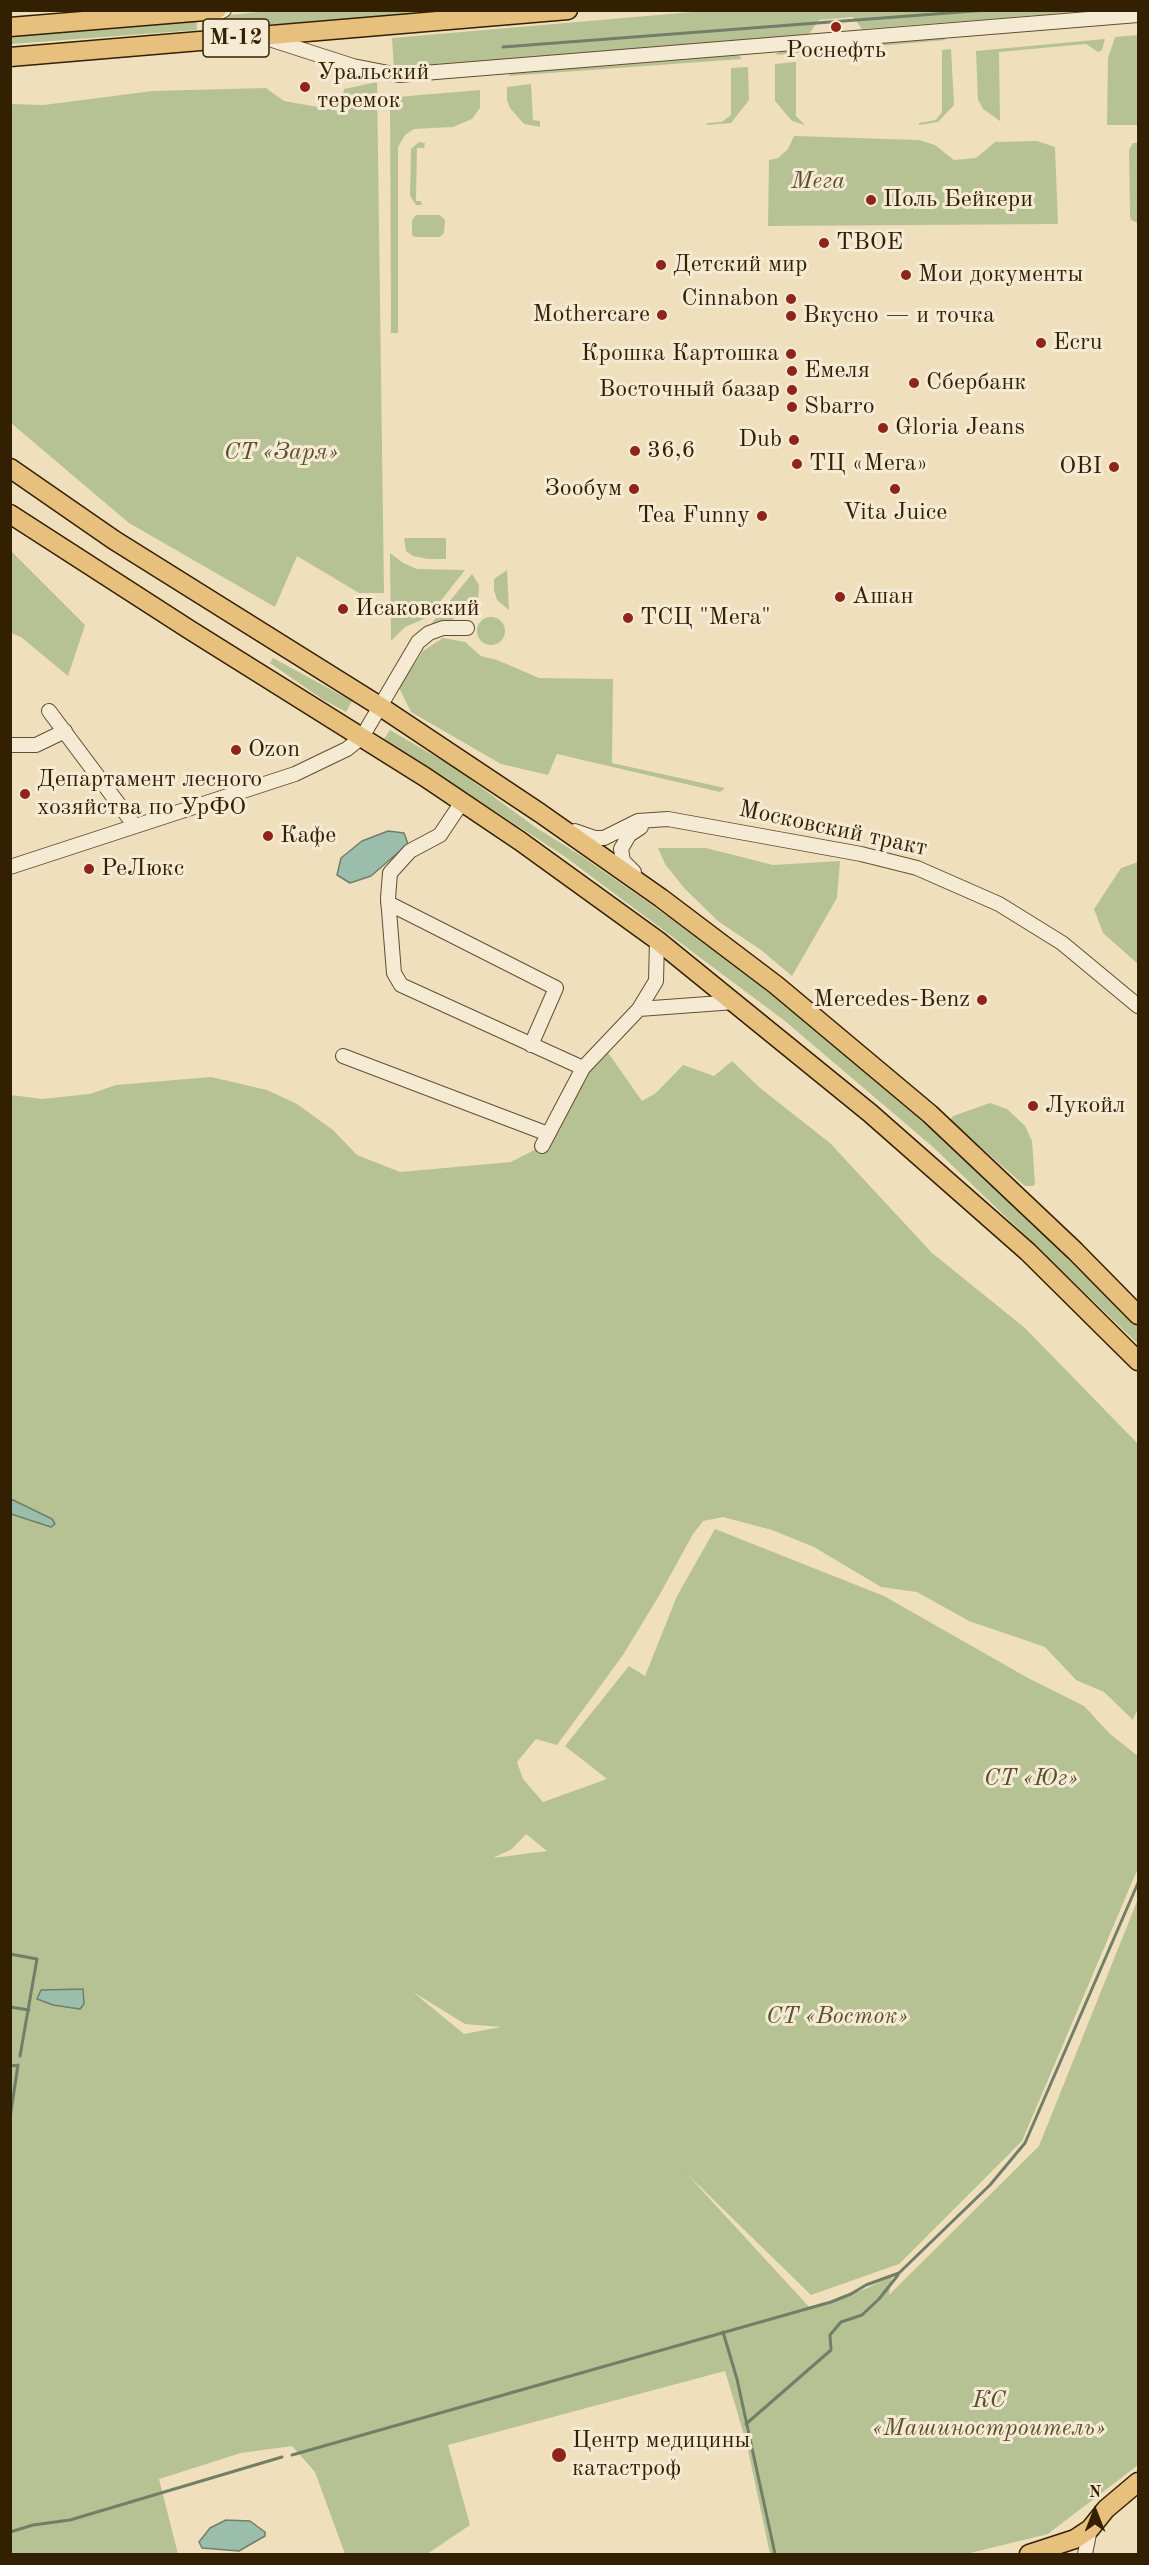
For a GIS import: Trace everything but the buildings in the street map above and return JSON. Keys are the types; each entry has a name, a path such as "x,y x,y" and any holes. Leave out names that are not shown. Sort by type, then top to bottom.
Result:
{"main road":[{"name":"М-12","path":"10,27 217,10"},
{"name":"М-12","path":"10,57 568,10"},
{"path":"10,468 114,540 381,707 547,818 661,898 776,986 917,1103 1075,1251 1138,1315"},
{"path":"10,514 462,802 657,940 870,1113 1020,1245 1138,1361"},
{"path":"1029,2554 1075,2540 1090,2529 1106,2509 1138,2482"}],"street":[{"path":"224,10 215,15 212,21 215,35 225,39"},
{"path":"259,36 353,66 399,75 1138,15"},
{"path":"10,867 295,774 347,749 362,737 418,642 429,633 443,628 467,628"},
{"path":"49,711 135,826"},
{"path":"10,745 36,745 65,731"},
{"path":"462,802 440,835 410,851 390,873 388,903 394,973 401,985 583,1068"},
{"name":"Московский тракт","path":"547,818 595,838 604,838 646,819 685,822 893,861 917,868 999,904 1062,942 1138,1006"},
{"name":"Московский тракт","path":"661,898 655,889 623,861 622,845 629,835 643,826 685,822"},
{"path":"388,903 556,988 531,1045"},
{"path":"343,1056 545,1140 583,1068 639,1009 656,981 657,940"},
{"path":"639,1009 735,1002"},
{"path":"1085,2554 1090,2529"}],"green space":[{"path":"280,10 451,11 229,28 228,15"},
{"path":"716,10 1091,11 862,29 853,17 819,20 809,34 394,70 392,38"},
{"path":"196,17 197,30 11,44 11,31"},
{"path":"937,35 946,40 775,55 785,47"},
{"path":"1138,35 1138,125 1107,125 1108,58 1115,37"},
{"path":"1105,39 1102,50 1098,52 1086,44 999,52 1000,121 983,109 978,100 976,51"},
{"path":"951,49 954,105 938,122 919,125 919,123 936,120 942,112 942,50"},
{"path":"736,52 742,59 508,76 516,70"},
{"path":"796,62 796,116 805,125 792,121 775,101 775,64"},
{"path":"748,67 749,100 731,123 707,125 707,123 722,122 731,115 731,68"},
{"name":"СТ «Заря»","path":"377,82 384,593 359,593 297,556 275,607 129,523 11,423 11,104 44,105 152,91 266,88 284,101 340,111 344,89"},
{"path":"531,84 533,120 540,121 540,127 524,124 510,108 507,100 507,87"},
{"path":"480,90 480,108 472,119 453,127 414,129 405,135 398,147 398,333 391,333 390,101 397,97"},
{"name":"Мега","path":"794,136 919,140 935,145 954,160 976,158 995,142 1037,141 1055,147 1058,224 768,226 769,160 778,158 788,149"},
{"path":"419,142 425,143 424,148 417,148 416,201 421,201 422,205 416,205 410,196 411,149"},
{"path":"1133,143 1138,143 1138,223 1131,220 1130,216 1129,150"},
{"path":"416,215 440,215 445,220 444,233 440,237 415,237 412,235 412,220"},
{"path":"404,538 446,538 446,559 413,556 406,551"},
{"path":"11,551 85,625 68,676 21,637 11,633"},
{"path":"390,553 403,563 417,569 465,570 428,617 405,627 391,641"},
{"path":"507,570 509,610 497,600 494,590 494,579"},
{"path":"472,574 479,585 478,602 472,609 448,622 431,624"},
{"path":"491,617 501,621 505,631 501,641 491,645 481,641 477,631 481,621"},
{"path":"443,638 465,642 481,656 497,660 539,678 613,679 612,763 725,788 720,792 557,754 548,775 501,764 411,712 399,688 423,651"},
{"path":"273,658 352,701 346,712 322,699 270,663"},
{"path":"390,730 452,766 535,827 580,855 755,977 930,1125 1138,1325 1138,1344 933,1147 785,1021 564,856 384,739"},
{"path":"658,848 706,848 773,865 840,861 837,898 792,976 761,950 718,921 685,889 665,864"},
{"path":"1138,862 1138,964 1103,933 1094,909 1121,868"},
{"path":"604,1047 642,1101 656,1093 683,1065 714,1076 732,1061 760,1088 830,1143 932,1253 1025,1328 1138,1444 1138,1708 1133,1720 1104,1692 1076,1680 1045,1647 969,1621 917,1592 881,1587 814,1547 772,1530 723,1517 703,1521 693,1534 623,1655 557,1745 536,1739 517,1762 523,1779 543,1802 607,1779 565,1746 629,1666 645,1676 677,1596 715,1529 884,1596 1028,1678 1084,1706 1110,1734 1138,1756 1138,1868 1022,2141 899,2264 811,2295 686,2173 811,2309 865,2289 892,2276 889,2295 1039,2146 1138,1899 1138,2465 1048,2534 966,2554 770,2554 747,2445 725,2371 448,2445 470,2525 427,2554 345,2554 315,2472 292,2446 241,2453 159,2479 178,2554 11,2554 11,1095 42,1099 90,1094 116,1085 211,1077 267,1090 297,1104 333,1130 357,1155 400,1172 511,1162 542,1146","holes":["526,1834 547,1851 493,1858 512,1849","413,1992 465,2024 501,2027 464,2034"]},
{"path":"990,1103 1007,1109 1025,1126 1032,1141 1035,1184 1033,1186 1025,1186 950,1120 953,1116"}],"shaded area":[{"path":"388,831 404,833 408,844 371,876 350,883 337,875 341,858 362,841"},
{"path":"11,1499 52,1519 55,1524 51,1527 11,1514"},
{"path":"83,1989 84,2004 80,2009 53,2005 37,1999 41,1990"},
{"path":"226,2520 250,2521 265,2532 265,2536 239,2551 202,2548 199,2542 210,2528"}],"waterway":[{"path":"503,47 987,10"},
{"path":"292,2455 831,2302 866,2285 899,2273 990,2185 1025,2143 1138,1883"},
{"path":"10,1954 37,1959 20,2056"},
{"path":"10,2007 29,2010"},
{"path":"10,2065 18,2066"},
{"path":"10,2118 18,2065"},
{"path":"746,2424 831,2350 830,2335 841,2322 862,2315 879,2299 898,2275"},
{"path":"723,2332 737,2379 775,2554"},
{"path":"10,2532 33,2525 70,2520 282,2457"}],"place":[{"name":"Роснефть","path":"836,27"},
{"name":"Уральский теремок","path":"305,87"},
{"name":"Поль Бейкери","path":"871,200"},
{"name":"ТВОЕ","path":"824,243"},
{"name":"Детский мир","path":"661,265"},
{"name":"Мои документы","path":"906,275"},
{"name":"Cinnabon","path":"791,299"},
{"name":"Mothercare","path":"662,315"},
{"name":"Вкусно — и точка","path":"791,316"},
{"name":"Ecru","path":"1041,343"},
{"name":"Крошка Картошка","path":"791,354"},
{"name":"Емеля","path":"792,371"},
{"name":"Сбербанк","path":"914,383"},
{"name":"Восточный базар","path":"792,390"},
{"name":"Sbarro","path":"792,407"},
{"name":"Gloria Jeans","path":"883,428"},
{"name":"Dub","path":"794,440"},
{"name":"36,6","path":"635,451"},
{"name":"ТЦ «Мега»","path":"797,464"},
{"name":"OBI","path":"1114,467"},
{"name":"Зообум","path":"634,489"},
{"name":"Vita Juice","path":"895,489"},
{"name":"Tea Funny","path":"762,516"},
{"name":"Ашан","path":"840,597"},
{"name":"Исаковский","path":"343,609"},
{"name":"ТСЦ \"Мега\"","path":"628,618"},
{"name":"Ozon","path":"236,750"},
{"name":"Департамент лесного хозяйства по УрФО","path":"25,794"},
{"name":"Кафе","path":"268,836"},
{"name":"РеЛюкс","path":"89,869"},
{"name":"Mercedes-Benz","path":"982,1000"},
{"name":"Лукойл","path":"1033,1106"},
{"name":"Центр медицины катастроф","path":"559,2455"}],"park label":[{"name":"СТ «Юг»","path":"1031,1779"},
{"name":"СТ «Восток»","path":"837,2017"},
{"name":"КС «Машиностроитель»","path":"989,2415"}]}
